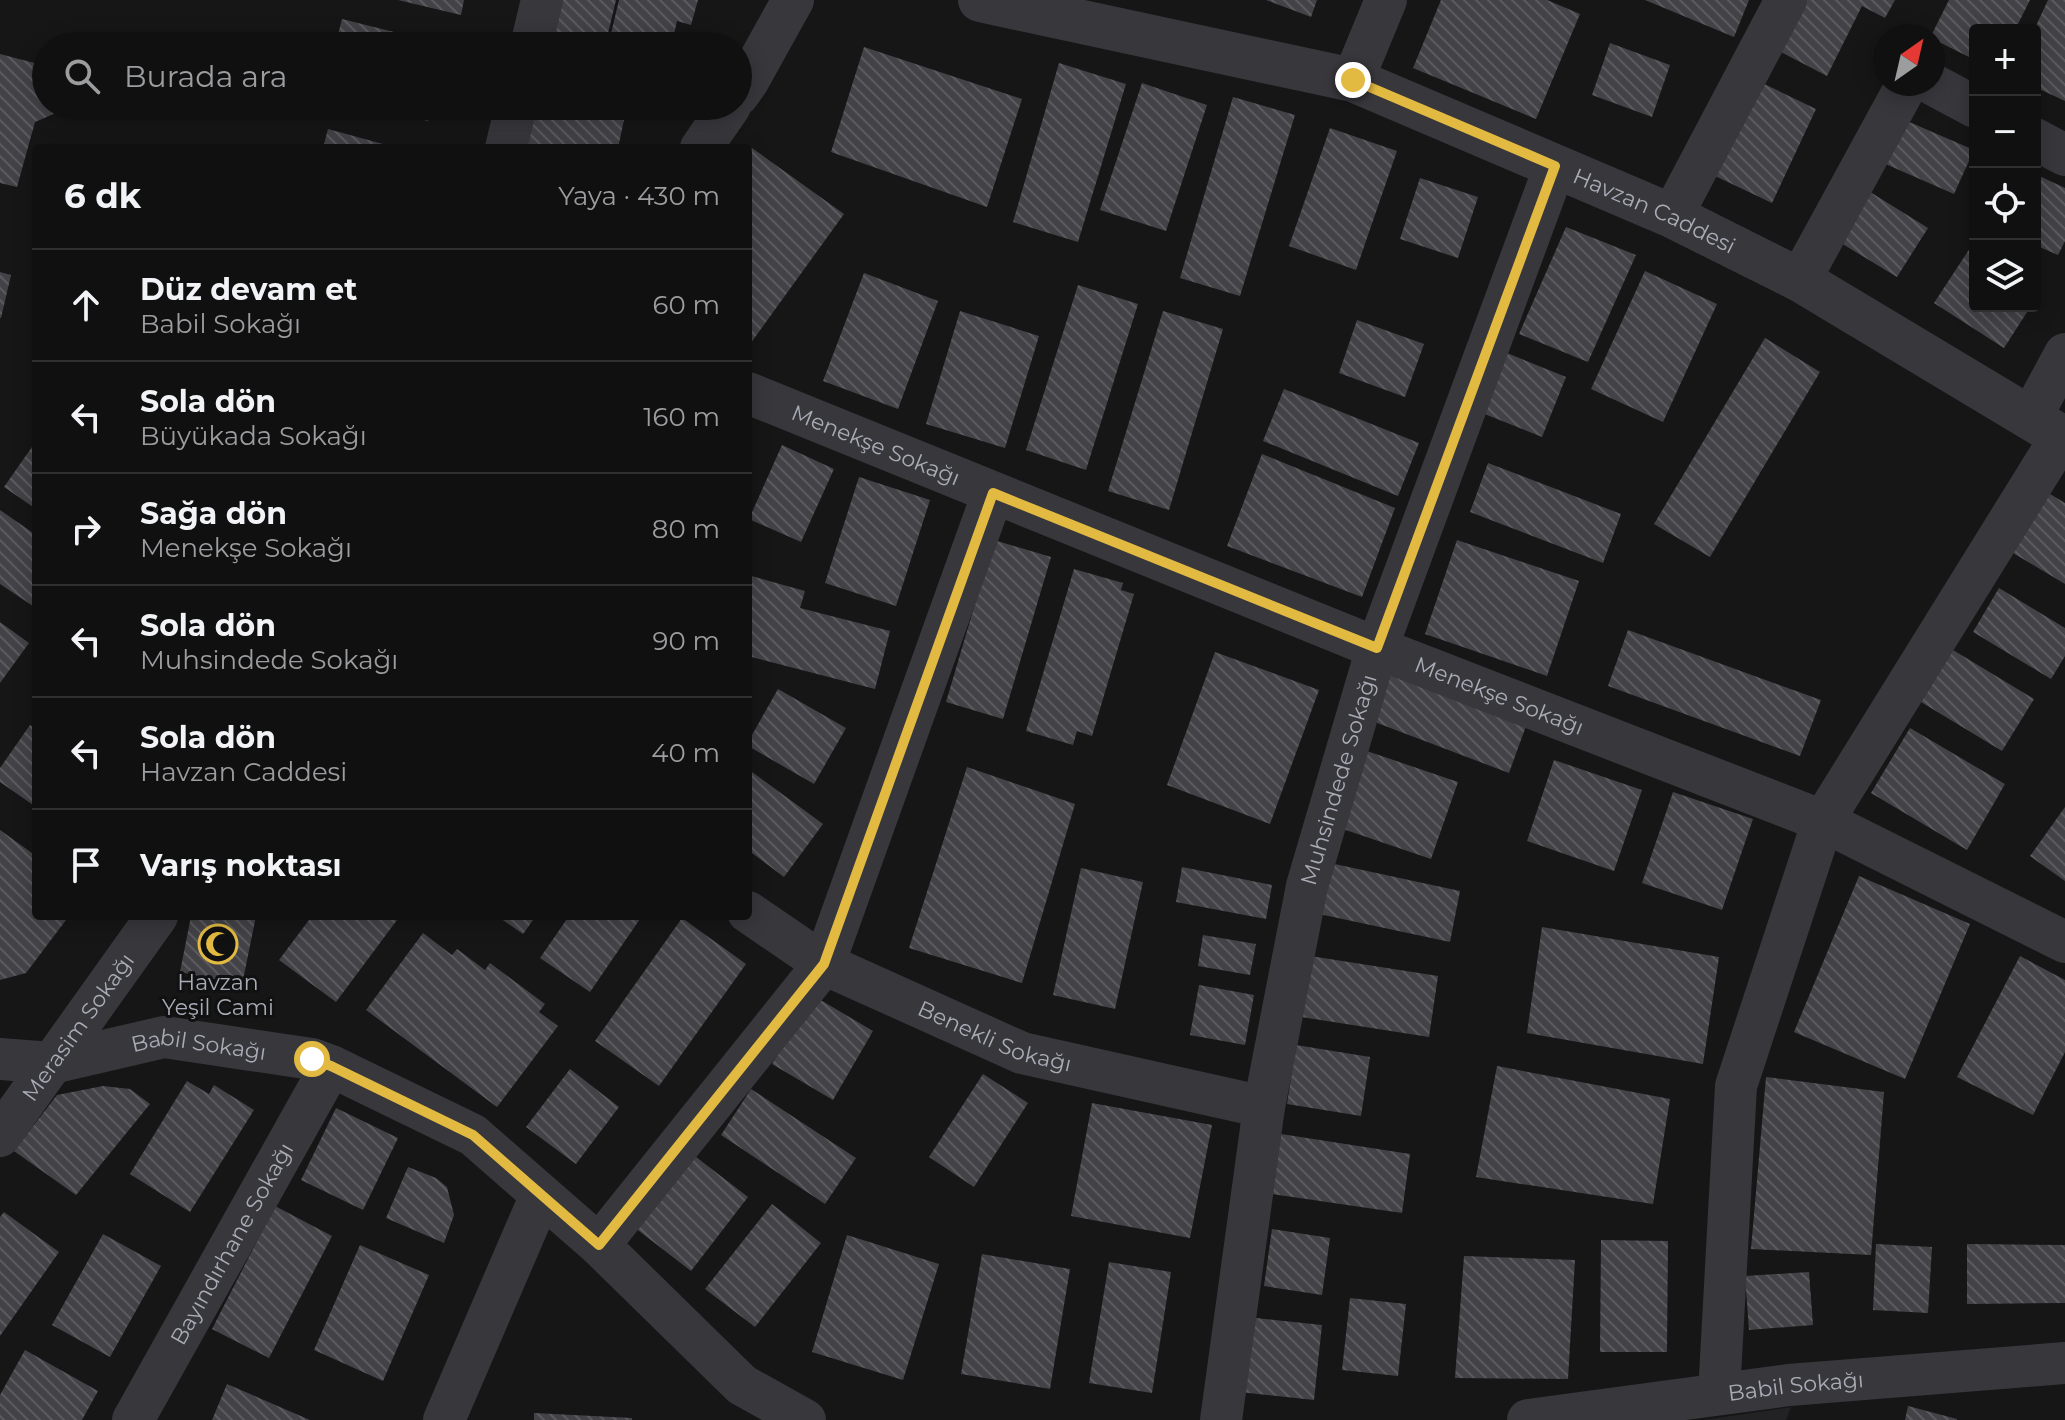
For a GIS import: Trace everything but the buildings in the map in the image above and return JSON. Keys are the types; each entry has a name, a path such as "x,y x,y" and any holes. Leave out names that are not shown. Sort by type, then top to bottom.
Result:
{"street":[{"path":"534,32 542,0"},
{"path":"752,74 793,0"},
{"name":"Havzan Caddesi","path":"980,0 1353,80 1672,216 1800,280 2052,431"},
{"path":"1353,80 1386,0"},
{"path":"1672,216 1786,0"},
{"path":"1945,91 1969,104"},
{"path":"1800,280 1900,96"},
{"path":"507,144 513,120"},
{"path":"704,144 720,120"},
{"path":"2041,142 2065,155"},
{"name":"Muhsindede Sokağı","path":"1221,1420 1264,1107 1307,886 1377,648 1555,166"},
{"path":"1719,1394 1736,1086 1823,821 2052,431 2065,354"},
{"name":"Menekşe Sokağı","path":"752,395 1377,648 1823,821 2065,942"},
{"path":"599,1245 824,964 993,493"},
{"name":"Benekli Sokağı","path":"752,915 824,964 1022,1053 1264,1107"},
{"name":"Merasim Sokağı","path":"0,1136 154,920"},
{"name":"Babil Sokağı","path":"0,1059 52,1063 164,1037 312,1059 331,1066 473,1135 599,1245 742,1385 805,1420"},
{"name":"Bayındırhane Sokağı","path":"133,1420 331,1066"},
{"path":"444,1420 541,1195"},
{"name":"Babil Sokağı","path":"1528,1420 1789,1385 2065,1363"}],"shaded area":[{"path":"1791,1407 1786,1420 1704,1420"}],"place":[{"name":"Havzan Yeşil Cami","path":"218,944"}],"route":[{"path":"312,1059 473,1135 599,1245 824,964 993,493 1377,648 1555,166 1353,80"}]}
